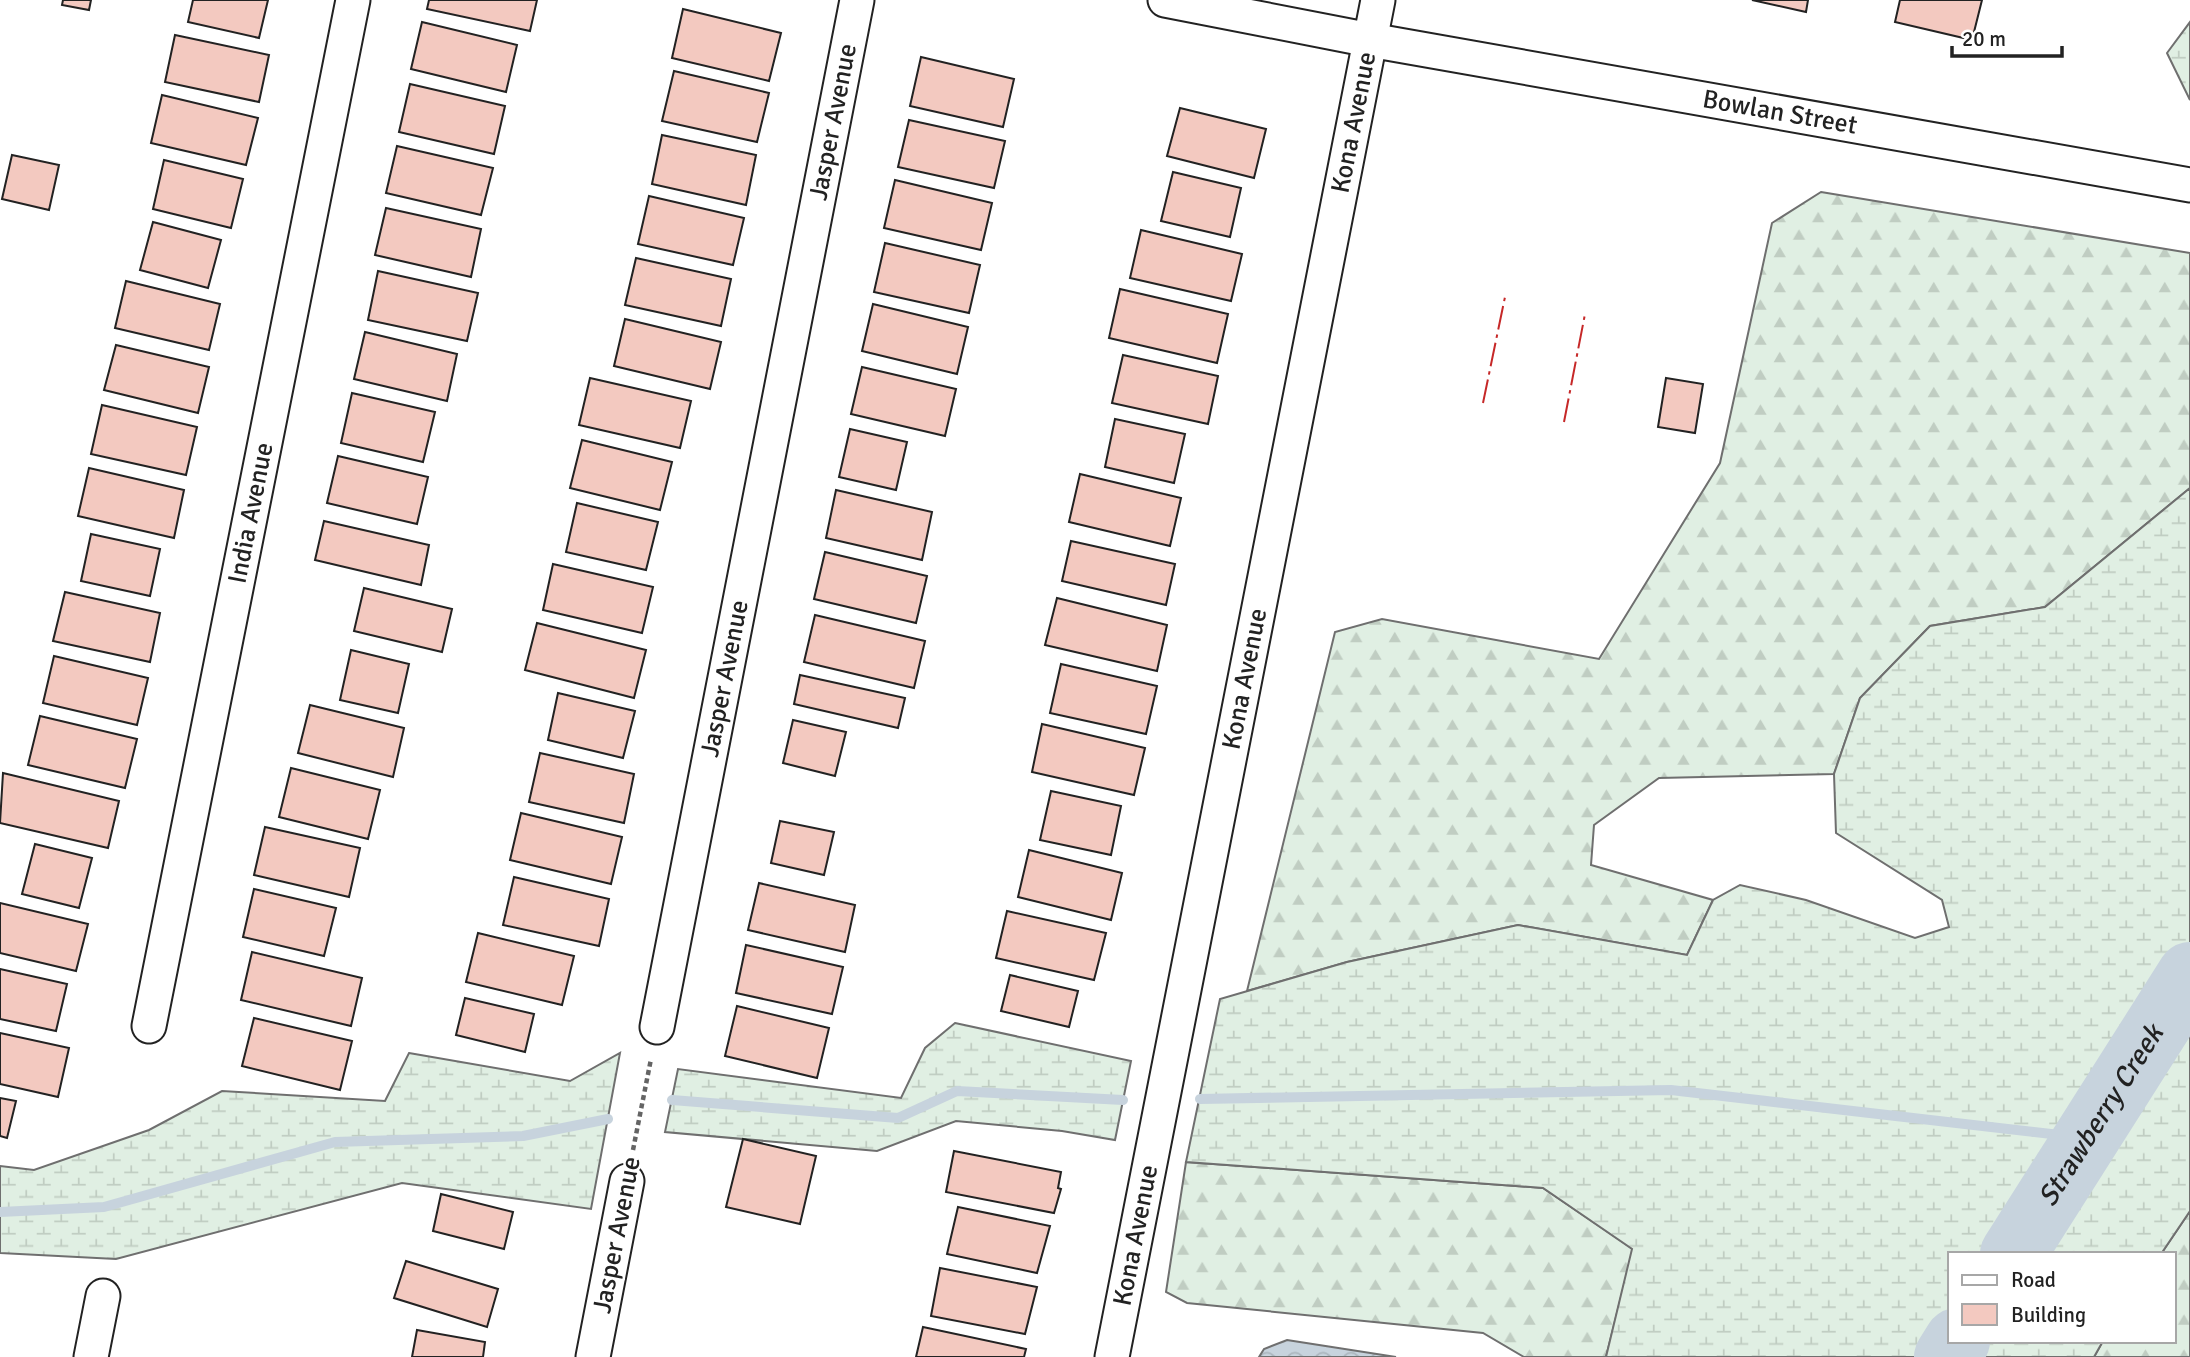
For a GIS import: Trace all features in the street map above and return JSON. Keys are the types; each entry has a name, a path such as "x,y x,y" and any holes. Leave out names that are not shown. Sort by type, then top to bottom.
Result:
{"street":[{"name":"India Avenue","path":"149,1026 353,0"},
{"name":"Jasper Avenue","path":"657,1027 857,0"},
{"name":"Bowlan Street","path":"1165,0 1370,40 2190,185"},
{"name":"Kona Avenue","path":"1112,1357 1378,0"},
{"name":"Jasper Avenue","path":"593,1357 627,1181"},
{"path":"91,1357 103,1296"}],"path":[{"name":"Jasper Avenue","path":"627,1181 657,1027"}],"green space":[{"path":"2190,22 2190,100 2167,53"},
{"path":"1821,192 2190,253 2190,488 2045,607 1930,626 1860,698 1834,774 1659,778 1594,825 1591,865 1713,900 1687,955 1518,925 1347,962 1247,991 1335,632 1382,619 1599,659 1720,463 1772,223"},
{"path":"2190,488 2190,1211 2162,1252 1948,1252 1948,1343 2102,1343 2094,1357 1606,1357 1632,1249 1543,1188 1186,1162 1220,999 1347,962 1518,925 1687,955 1713,900 1740,885 1806,900 1915,938 1949,927 1942,900 1836,833 1834,774 1860,698 1930,626 2045,607"},
{"path":"955,1023 1131,1061 1115,1140 1062,1131 956,1121 877,1151 665,1132 678,1069 901,1098 925,1048"},
{"path":"409,1053 570,1081 620,1053 591,1209 402,1183 116,1259 0,1253 0,1166 34,1170 149,1130 222,1091 385,1101"},
{"path":"1186,1162 1543,1188 1633,1249 1606,1357 1524,1357 1483,1333 1187,1303 1166,1292"},
{"path":"2190,1211 2190,1357 2094,1357 2102,1343 2176,1343 2176,1252 2162,1252"}],"water":[{"path":"1287,1340 1396,1357 1259,1357 1264,1349"}],"building":[{"path":"63,0 91,0 89,10 62,5"},
{"path":"193,0 268,0 259,38 188,22"},
{"path":"429,0 537,0 530,31 427,9"},
{"path":"1752,0 1808,0 1806,12"},
{"path":"1900,0 1982,0 1972,40 1895,22"},
{"path":"683,9 781,33 769,81 672,58"},
{"path":"422,22 517,45 506,92 411,69"},
{"path":"175,35 269,55 259,102 165,82"},
{"path":"921,57 1014,79 1003,127 910,106"},
{"path":"674,71 769,93 757,142 662,121"},
{"path":"410,84 505,106 494,154 399,132"},
{"path":"162,95 258,118 246,165 151,143"},
{"path":"1180,108 1266,129 1254,178 1167,156"},
{"path":"909,120 1005,141 994,188 898,167"},
{"path":"662,135 756,155 746,205 652,184"},
{"path":"397,146 493,168 481,215 386,193"},
{"path":"12,155 59,165 49,210 2,199"},
{"path":"164,160 243,179 231,228 153,209"},
{"path":"1173,172 1241,188 1230,237 1161,221"},
{"path":"895,180 992,203 981,250 884,228"},
{"path":"649,196 744,218 733,265 638,244"},
{"path":"386,208 481,229 471,277 375,255"},
{"path":"153,222 221,240 208,288 140,270"},
{"path":"1141,230 1242,254 1231,301 1130,278"},
{"path":"885,243 980,265 969,313 874,292"},
{"path":"636,258 731,279 721,326 625,305"},
{"path":"378,271 478,293 467,341 368,320"},
{"path":"126,281 220,304 209,350 115,328"},
{"path":"1120,289 1228,314 1217,363 1109,338"},
{"path":"873,304 968,327 957,374 862,351"},
{"path":"625,319 721,342 710,389 614,366"},
{"path":"365,332 457,354 447,401 354,379"},
{"path":"116,345 209,367 198,413 104,390"},
{"path":"1123,355 1218,376 1208,424 1112,403"},
{"path":"862,367 956,389 945,436 851,414"},
{"path":"590,378 691,401 680,448 579,425"},
{"path":"1666,378 1703,384 1695,433 1658,427"},
{"path":"352,393 435,412 423,462 341,443"},
{"path":"102,405 197,427 186,475 91,454"},
{"path":"1115,419 1185,434 1174,483 1105,467"},
{"path":"850,429 907,442 896,490 839,477"},
{"path":"582,440 672,462 660,510 570,488"},
{"path":"338,456 428,477 417,524 327,503"},
{"path":"89,468 184,490 174,538 78,516"},
{"path":"1080,474 1181,498 1170,546 1069,522"},
{"path":"836,490 932,512 922,560 826,538"},
{"path":"577,503 658,522 646,570 566,552"},
{"path":"324,521 429,545 421,585 315,560"},
{"path":"91,534 160,549 150,596 81,581"},
{"path":"1071,541 1175,564 1166,605 1062,581"},
{"path":"825,552 927,576 916,623 814,599"},
{"path":"553,564 653,587 642,633 543,610"},
{"path":"364,588 452,609 442,652 354,631"},
{"path":"65,592 160,613 150,662 53,641"},
{"path":"1057,598 1167,625 1157,671 1045,645"},
{"path":"815,615 925,641 914,688 804,662"},
{"path":"537,623 646,650 634,698 525,670"},
{"path":"351,650 409,664 398,713 340,700"},
{"path":"54,656 148,678 137,725 43,703"},
{"path":"1061,664 1157,686 1146,734 1050,713"},
{"path":"800,675 905,698 898,728 794,704"},
{"path":"558,693 635,711 623,758 548,740"},
{"path":"310,705 404,728 393,777 298,753"},
{"path":"40,716 137,739 125,788 28,765"},
{"path":"793,720 846,732 835,776 783,763"},
{"path":"1042,724 1145,748 1134,795 1032,772"},
{"path":"540,753 634,774 624,823 529,802"},
{"path":"291,768 380,790 368,839 279,817"},
{"path":"3,773 119,801 108,848 0,823"},
{"path":"1051,791 1121,806 1111,855 1040,840"},
{"path":"521,813 622,837 611,884 510,860"},
{"path":"780,821 834,832 824,875 771,863"},
{"path":"265,827 360,848 349,897 254,875"},
{"path":"35,844 92,858 79,908 22,894"},
{"path":"1029,850 1122,873 1111,920 1018,897"},
{"path":"514,877 609,899 599,946 503,925"},
{"path":"759,883 855,905 845,952 748,930"},
{"path":"254,889 336,908 324,956 243,937"},
{"path":"0,903 88,924 76,971 0,953"},
{"path":"1007,911 1106,933 1094,980 996,958"},
{"path":"478,933 574,956 562,1005 466,982"},
{"path":"746,945 843,967 832,1014 736,993"},
{"path":"252,952 362,978 351,1026 241,1000"},
{"path":"0,969 67,984 56,1031 0,1019"},
{"path":"1010,975 1078,991 1069,1027 1001,1011"},
{"path":"465,998 534,1014 525,1052 456,1035"},
{"path":"737,1006 829,1028 817,1078 725,1056"},
{"path":"254,1018 352,1041 340,1090 242,1066"},
{"path":"0,1033 69,1048 58,1097 0,1084"},
{"path":"0,1098 16,1101 7,1138 0,1136"},
{"path":"743,1139 816,1156 800,1224 726,1207"},
{"path":"954,1151 1061,1172 1058,1188 1061,1189 1054,1213 946,1192"},
{"path":"441,1194 513,1212 504,1249 433,1231"},
{"path":"958,1207 1050,1226 1037,1273 947,1254"},
{"path":"406,1261 498,1289 487,1327 394,1298"},
{"path":"940,1268 1037,1287 1025,1334 931,1316"},
{"path":"923,1327 1026,1349 1024,1357 916,1357"},
{"path":"417,1330 485,1342 483,1357 412,1357"}],"waterway":[{"name":"Strawberry Creek","path":"2014,1252 2190,975"},
{"path":"1200,1099 1671,1090 2086,1138"},
{"path":"672,1100 898,1118 957,1091 1123,1100"},
{"path":"0,1212 104,1207 335,1142 523,1136 608,1119"},
{"name":"Strawberry Creek","path":"1947,1357 1956,1343"}],"power":[{"path":"1483,403 1505,297"},
{"path":"1564,422 1585,314"}]}
